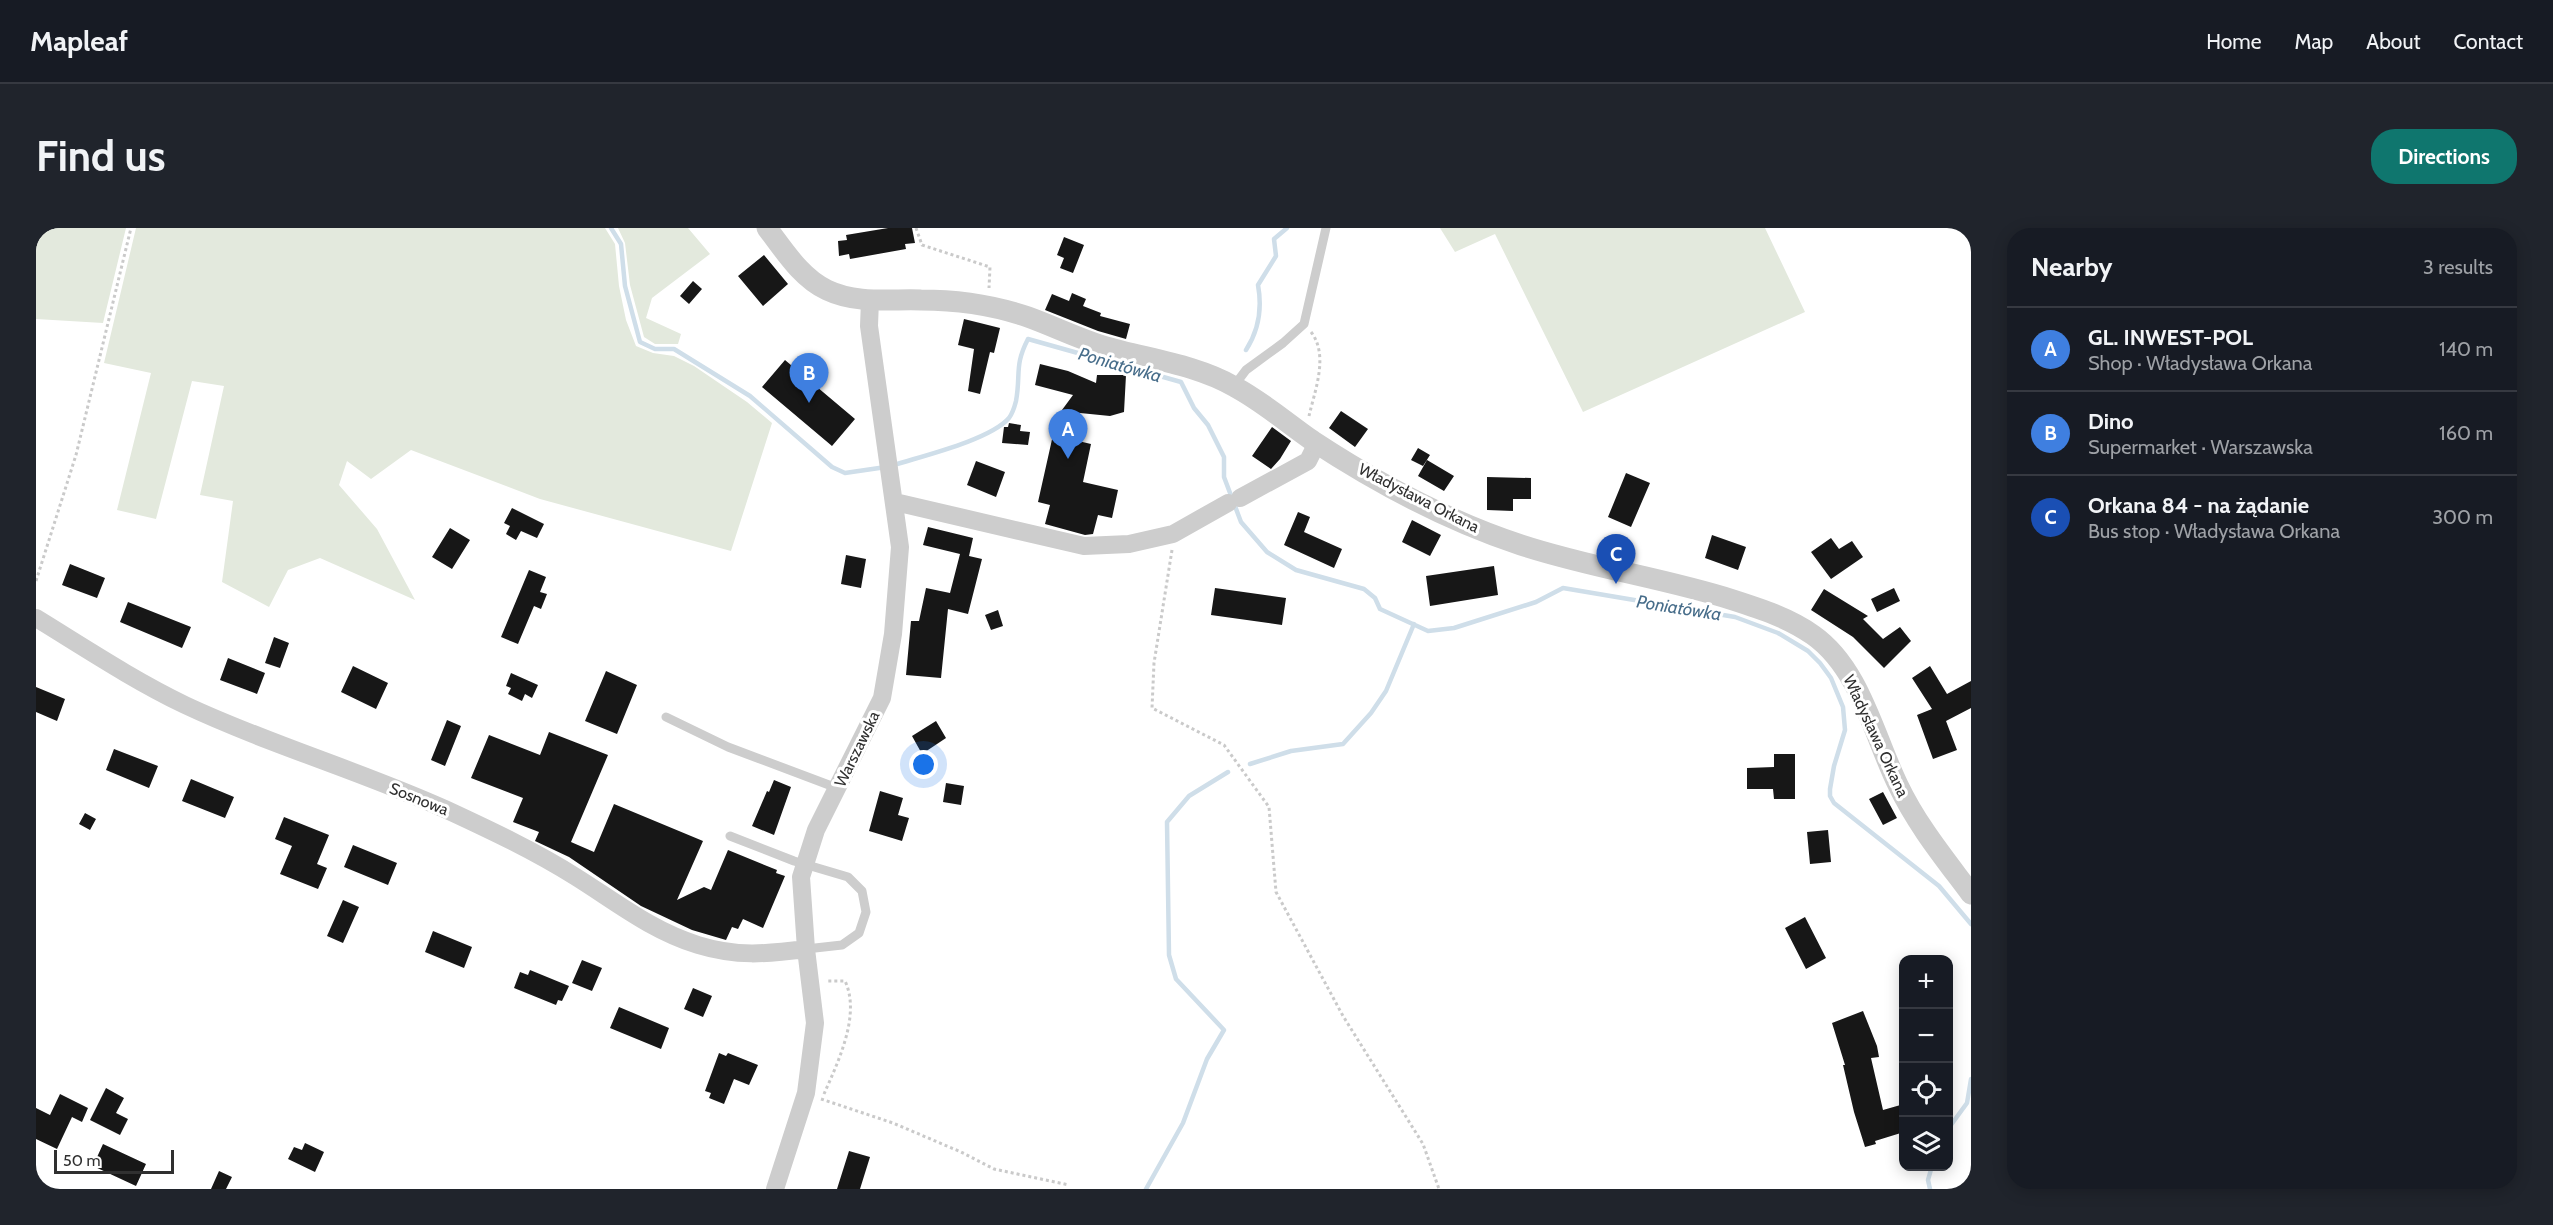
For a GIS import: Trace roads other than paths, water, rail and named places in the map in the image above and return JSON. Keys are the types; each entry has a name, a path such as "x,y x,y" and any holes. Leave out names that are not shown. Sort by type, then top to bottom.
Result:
{"street":[{"name":"Władysława Orkana","path":"767,228 789,258 826,290 870,300 960,301 997,307 1102,346 1192,369 1234,386 1311,439 1369,475 1465,524 1523,546 1715,594 1763,609 1791,621 1815,636 1836,656 1849,676 1899,788 1921,825 1971,894"},
{"name":"Warszawska","path":"775,1189 814,1096 815,1023 806,949 801,877 816,830 882,698 893,634 900,547 869,326 870,300"},
{"path":"895,502 1084,546 1129,544 1173,534 1308,461 1311,439"},
{"name":"Sosnowa","path":"36,618 103,660 185,705 445,809 522,847 575,876 630,914 659,930 696,945 725,952 758,955 806,949"}],"lane":[{"path":"1234,386 1246,370 1283,343 1304,324 1326,228"},
{"path":"666,717 728,747 837,788"},
{"path":"730,836 805,865 848,877 862,891 866,912 860,933 842,945 806,949"}],"waterway":[{"name":"Poniatówka","path":"611,228 621,244 625,286 640,342 655,349 674,349 750,396 832,467 845,473 886,467"},
{"path":"1246,350 1254,334 1258,318 1260,302 1258,285 1276,256 1274,239 1287,228"},
{"name":"Poniatówka","path":"894,465 972,440 1000,426 1009,418 1016,401 1021,356 1028,339 1181,382 1194,408 1208,425 1224,457 1224,477 1241,522 1267,552 1296,570 1364,589 1375,598 1380,609 1428,631 1454,628 1536,602 1563,588 1735,617 1778,633 1808,651 1820,663 1831,678 1843,707 1845,730 1830,789 1830,796 1834,803 1939,886 1971,924"},
{"path":"1250,764 1291,751 1343,744 1371,713 1386,691 1414,624"},
{"path":"1146,1189 1183,1123 1207,1059 1224,1030 1176,979 1169,955 1167,822 1189,796 1228,772"},
{"name":"Poniatówka","path":"1953,1122 1967,1103 1971,1079"},
{"name":"Poniatówka","path":"1930,1189 1928,1180 1931,1171"}],"place":[{"name":"Dino","path":"809,403"},
{"name":"GL. INWEST-POL","path":"1068,459"},
{"name":"Orkana 84 - na żądanie","path":"1616,584"}]}
